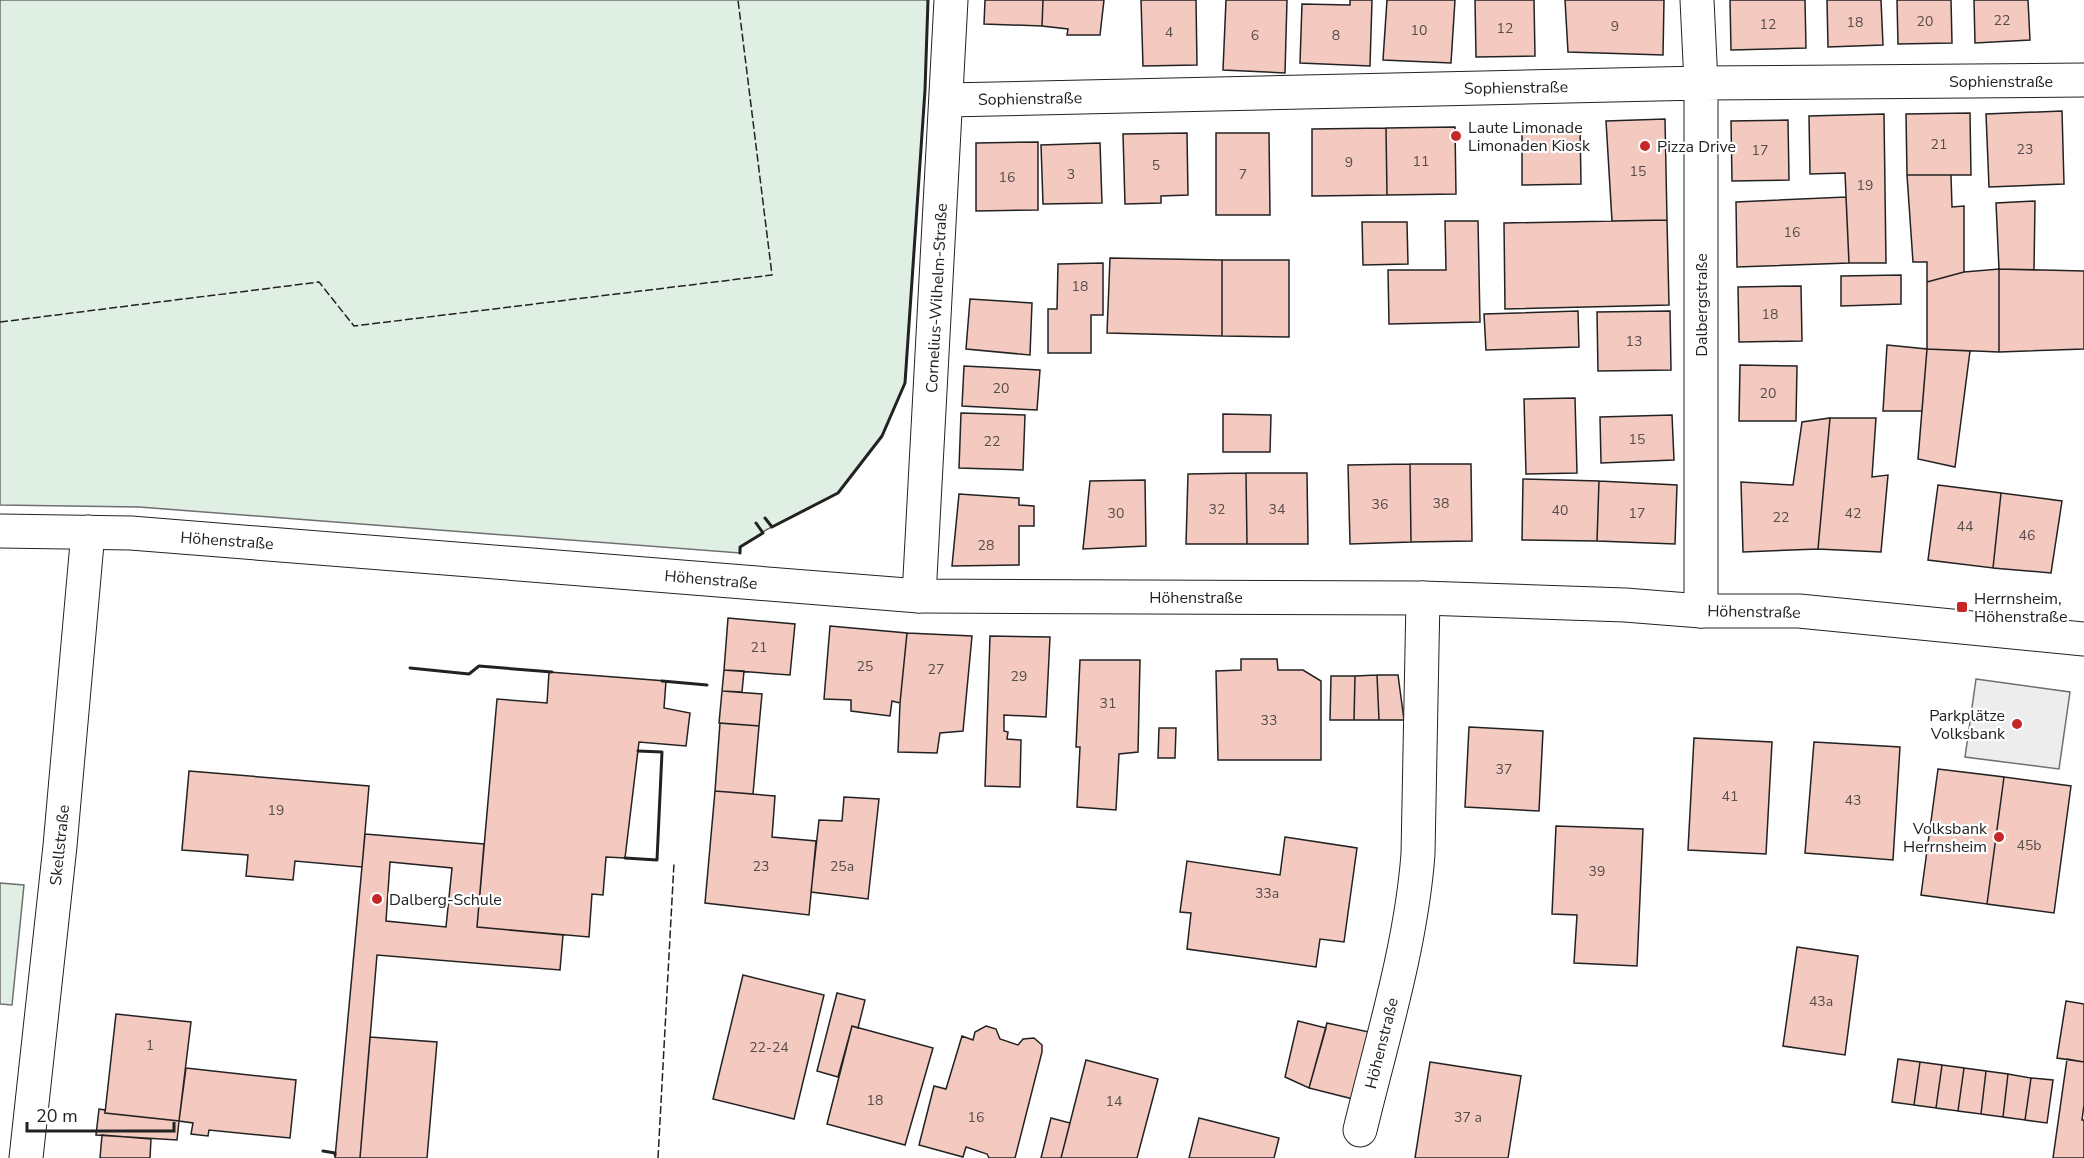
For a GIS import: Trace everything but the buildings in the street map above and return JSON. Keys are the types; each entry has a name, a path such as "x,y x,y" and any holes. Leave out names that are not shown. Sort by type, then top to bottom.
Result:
{"street":[{"name":"Cornelius-Wilhelm-Straße","path":"919,596 951,0"},
{"name":"Dalbergstraße","path":"1697,0 1701,83 1701,610"},
{"name":"Sophienstraße","path":"947,100 1701,83 2084,80"},
{"name":"Höhenstraße","path":"0,531 143,534 919,596 1423,598 1701,610 1799,611 2084,639"},
{"name":"Skellstraße","path":"26,1158 60,846 88,532"},
{"name":"Höhenstraße","path":"1360,1130 1404,945 1416,882 1423,598"}],"green space":[{"path":"0,0 928,0 925,90 905,383 882,436 838,493 766,530 741,547 740,553 139,507 0,505"},
{"path":"0,883 24,885 12,1005 0,1004"}],"shaded area":[{"name":"Parkplätze Volksbank","path":"1976,679 2070,692 2059,769 1965,757"}],"fence":[{"path":"0,322 319,282 354,326 772,275 738,0"},
{"path":"658,1158 674,863"}],"wall":[{"path":"765,518 772,527 838,493 882,436 905,383 925,90 928,0"},
{"path":"740,553 740,547 763,533 756,523"},
{"path":"410,668 469,674 479,666 552,672"},
{"path":"662,681 707,685"},
{"path":"625,858 657,860 662,752 638,751"},
{"path":"323,1151 335,1153 335,1155"}],"place":[{"name":"Laute Limonade Limonaden Kiosk","path":"1456,136"},
{"name":"Pizza Drive","path":"1645,146"},
{"name":"Herrnsheim, Höhenstraße","path":"1962,607"},
{"name":"Parkplätze Volksbank","path":"2017,724"},
{"name":"Volksbank Herrnsheim","path":"1999,837"},
{"name":"Dalberg-Schule","path":"377,899"}]}
